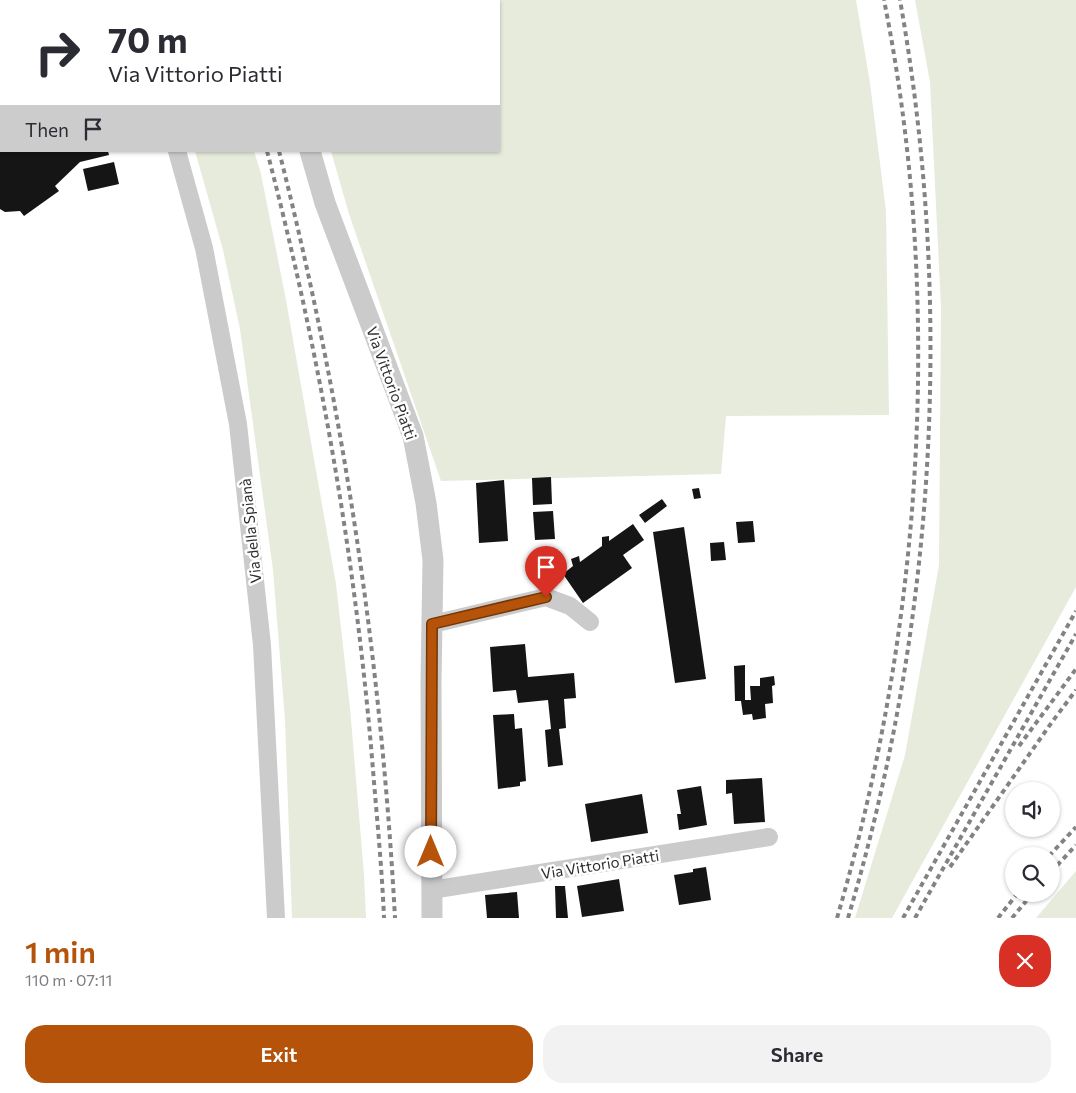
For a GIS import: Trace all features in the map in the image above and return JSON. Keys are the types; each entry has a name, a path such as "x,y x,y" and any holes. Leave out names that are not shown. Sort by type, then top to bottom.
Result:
{"street":[{"name":"Via della Spianà","path":"176,152 204,248 238,424 262,645 276,918"},
{"name":"Via Vittorio Piatti","path":"310,152 325,203 413,436 426,502 433,560 432,918"},
{"path":"432,624 546,597 570,606 590,622"},
{"name":"Via Vittorio Piatti","path":"431,890 769,837"}],"shaded area":[{"path":"500,0 856,0 870,83 886,211 889,415 726,416 721,474 441,481 349,214 331,152 500,152"},
{"path":"915,0 1076,0 1076,587 892,918 855,918 905,755 939,565 941,308 930,82"},
{"path":"195,152 254,152 261,174 286,300 336,584 350,708 366,918 292,918 285,720 273,570 240,329 223,250"},
{"path":"1076,871 1076,918 1036,918 1050,902 1060,902 1060,890"}],"building":[{"path":"0,152 108,152 109,155 80,162 55,186 59,191 24,216 20,211 5,212 0,209"},
{"path":"114,162 119,184 88,191 83,169"},
{"path":"551,477 552,504 533,505 532,478"},
{"path":"504,480 508,541 479,543 476,483"},
{"path":"699,488 701,498 694,499 692,489"},
{"path":"662,499 667,506 645,523 639,515"},
{"path":"553,511 555,539 535,540 533,512"},
{"path":"753,521 755,542 738,543 736,522"},
{"path":"633,524 644,540 623,555 632,568 583,603 563,574 573,566 571,559 579,556 580,562 602,546 602,537 609,536 609,541"},
{"path":"684,527 706,679 675,683 653,532"},
{"path":"724,542 726,560 711,561 710,543"},
{"path":"525,644 528,677 574,673 576,698 564,699 566,728 559,729 563,765 548,767 545,730 551,729 548,700 518,703 516,690 493,692 490,647"},
{"path":"745,665 745,700 751,700 750,686 760,686 760,678 774,676 775,685 772,686 773,703 765,704 766,718 753,720 752,714 743,715 741,701 735,701 734,666"},
{"path":"514,714 515,729 522,728 526,781 520,782 520,786 498,789 493,715"},
{"path":"762,778 765,822 734,824 732,793 726,794 726,780"},
{"path":"701,786 707,825 679,830 677,814 681,814 677,790"},
{"path":"642,794 648,833 591,842 585,804"},
{"path":"706,867 711,900 679,905 674,875 693,872 693,869"},
{"path":"619,879 624,911 582,917 577,886"},
{"path":"555,886 565,886 568,918 556,918"},
{"path":"517,892 519,918 487,918 485,895"}],"railway":[{"path":"837,918 866,807 889,693 905,578 915,462 918,345 914,229 903,114 884,0"},
{"path":"848,918 878,806 901,692 917,578 927,462 930,346 927,230 917,115 900,0"},
{"path":"267,152 304,304 334,458 346,536 366,692 384,918"},
{"path":"279,152 322,341 356,532 380,724 395,918"},
{"path":"903,918 1076,611"},
{"path":"915,918 1076,634"},
{"path":"1019,746 1076,669"},
{"path":"950,867 1076,690"},
{"path":"1057,847 1076,827"},
{"path":"1060,862 1076,845"},
{"path":"998,918 1011,902"},
{"path":"1012,918 1025,902"}],"route":[{"path":"431,852 432,624 546,597"}]}
